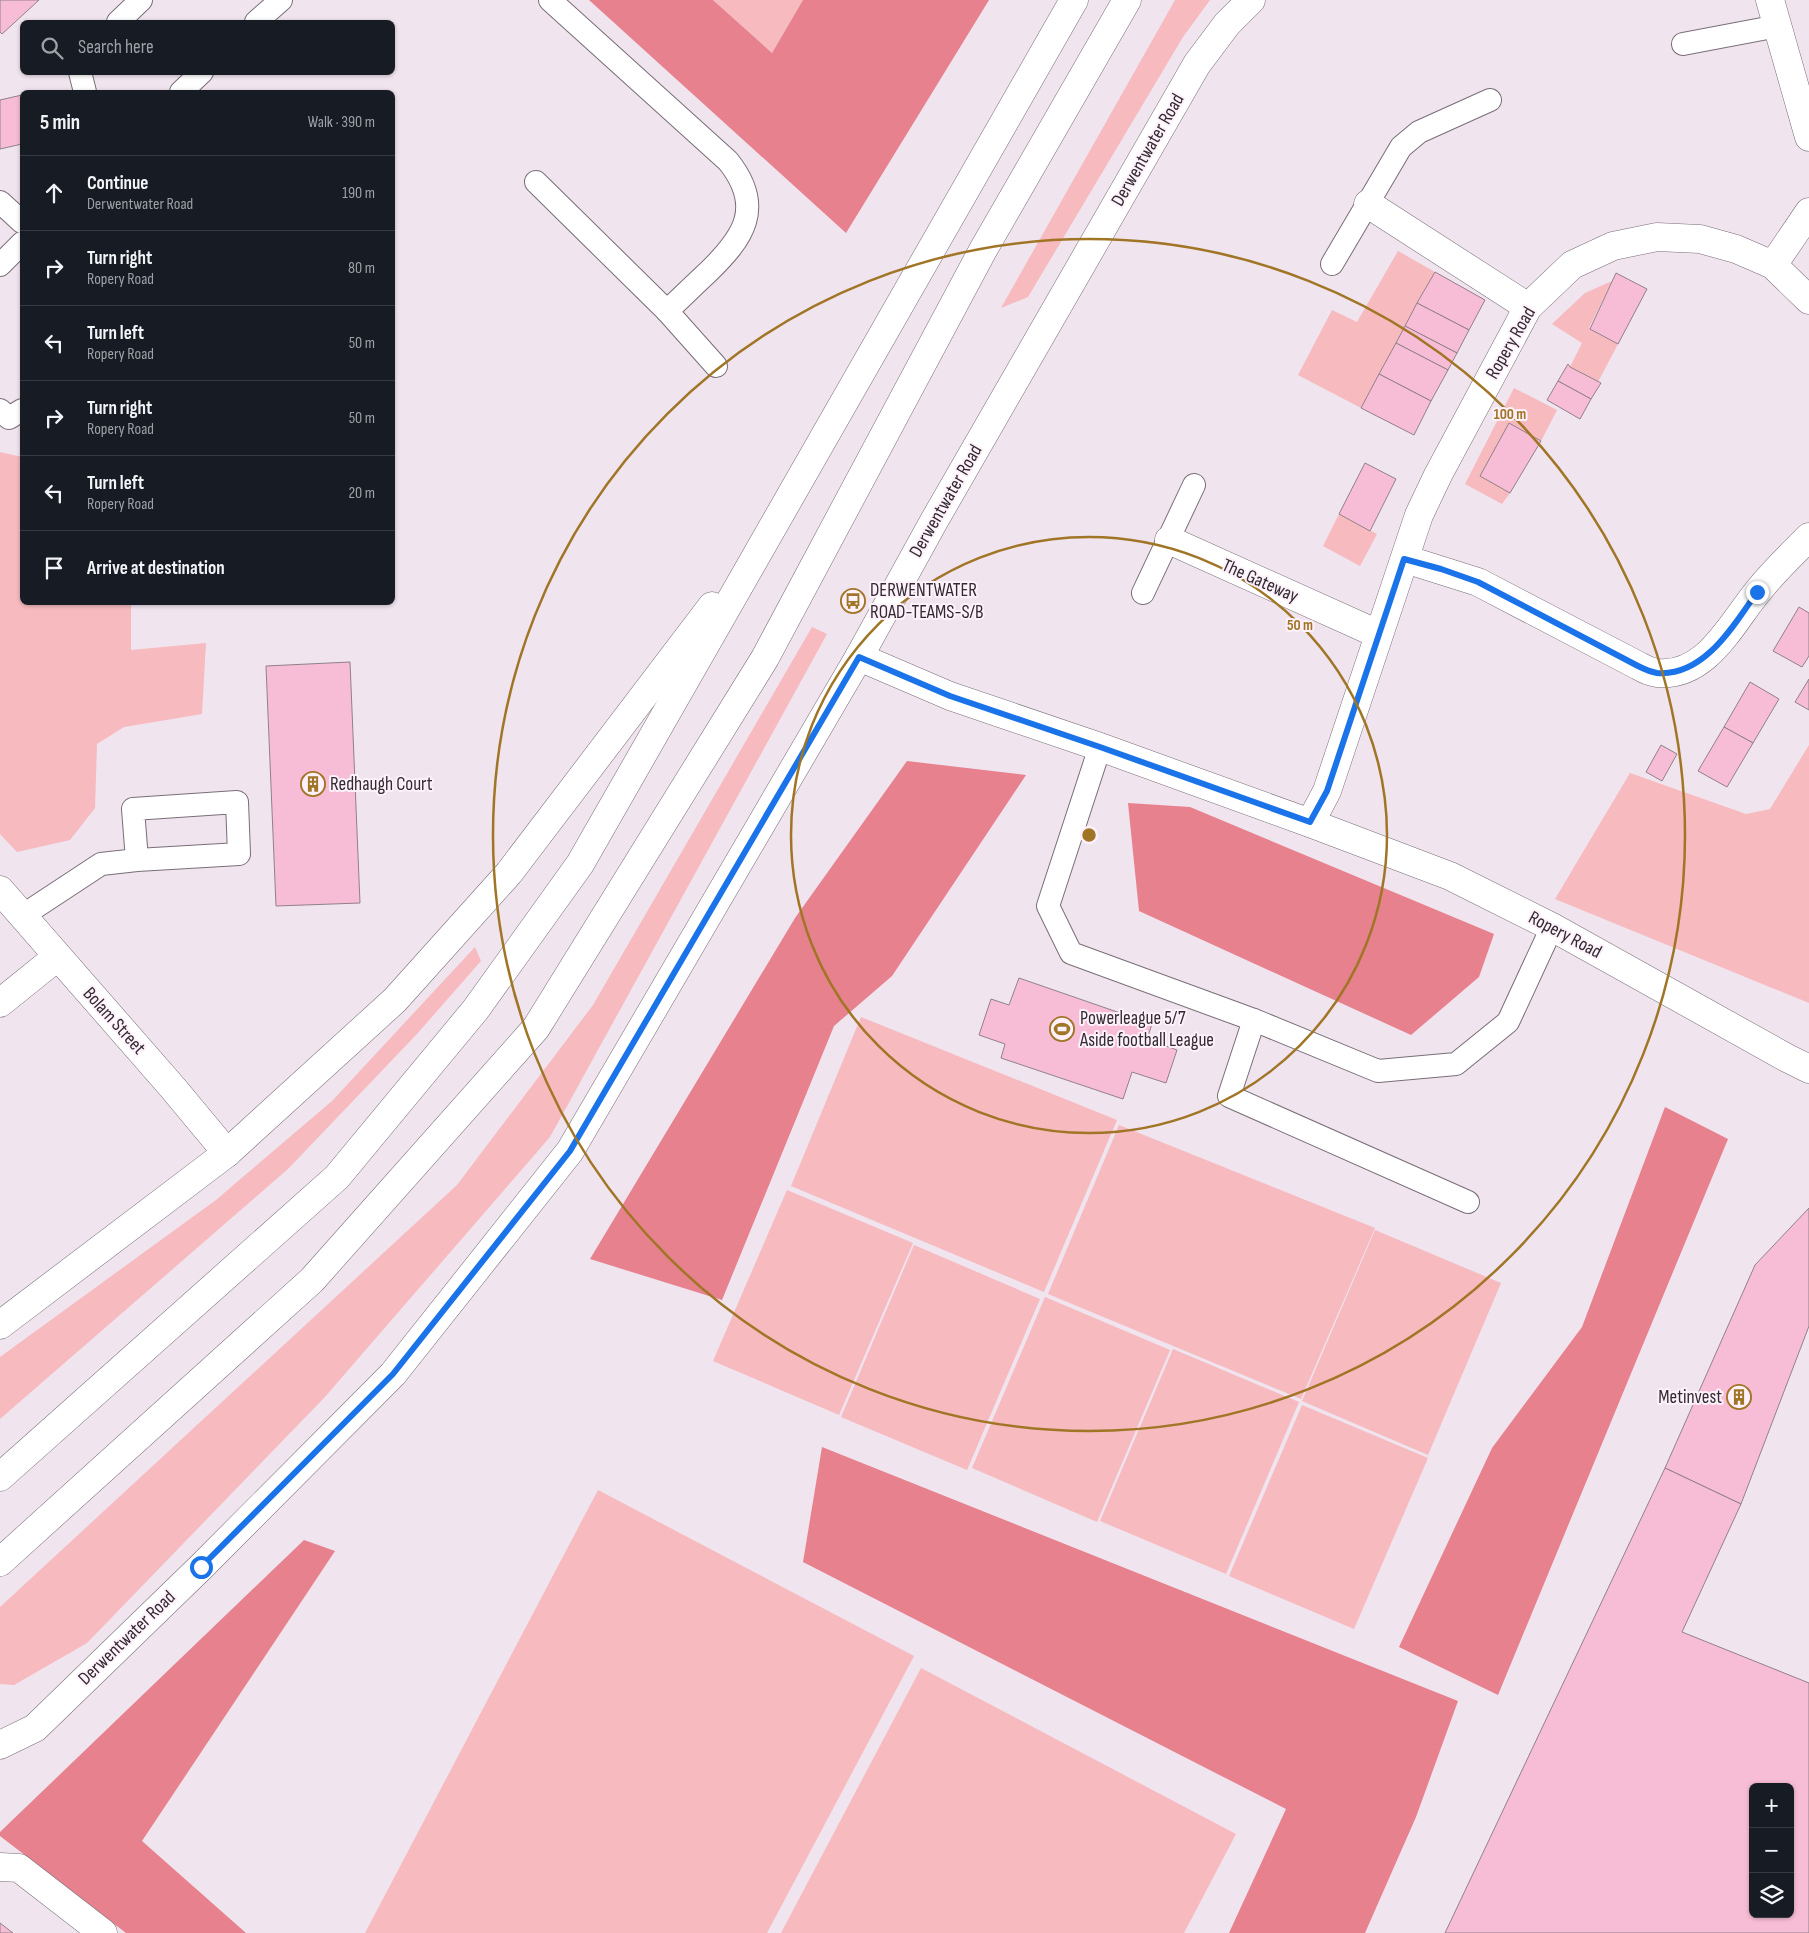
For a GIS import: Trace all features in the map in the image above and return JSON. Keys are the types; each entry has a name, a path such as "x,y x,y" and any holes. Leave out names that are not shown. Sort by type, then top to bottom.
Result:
{"main road":[{"path":"0,1477 336,1177 476,1009 580,864 1074,0"},
{"path":"0,1562 312,1280 536,1028 765,658 984,250 1127,0"},
{"name":"Derwentwater Road","path":"0,1745 35,1728 201,1567 393,1374 570,1151 859,657 934,520 1197,64 1227,24 1251,0"},
{"path":"1770,0 1809,137"},
{"path":"1368,204 1528,307"},
{"path":"1773,265 1809,212"},
{"name":"Ropery Road","path":"1310,822 1327,791 1419,515 1438,475 1528,307 1572,265 1613,246 1657,237 1700,239 1736,249 1773,265 1809,300"},
{"path":"0,1325 227,1153 396,1000 509,873 779,517"},
{"path":"1404,559 1478,582 1638,666 1655,672 1672,673 1689,666 1708,654 1734,626 1757,592 1775,571 1809,537"},
{"name":"The Gateway","path":"1169,540 1378,634"},
{"name":"Ropery Road","path":"859,657 950,696 1310,822 1450,876 1552,927 1809,1069"},
{"name":"Bolam Street","path":"0,890 174,1088 227,1153"},
{"path":"0,1003 57,957"},
{"path":"0,1866 19,1868 102,1933"}],"lane":[{"path":"120,20 141,0"},
{"path":"258,20 281,0"},
{"path":"550,0 728,161 738,173 745,190 748,206 746,223 741,235 725,256 667,312"},
{"path":"1683,44 1778,26"},
{"path":"81,75 84,90"},
{"path":"183,90 199,75"},
{"path":"1332,264 1401,148 1418,132 1490,100"},
{"path":"536,182 667,312 716,366"},
{"path":"0,202 20,220"},
{"path":"0,265 20,245"},
{"path":"0,410 9,418 20,411"},
{"path":"1143,593 1194,485"},
{"path":"1100,747 1048,906 1071,953 1254,1020 1378,1071 1456,1064 1508,1022 1552,927"},
{"path":"22,916 101,864 239,854 237,802 133,809 137,860"},
{"path":"1254,1020 1229,1096 1468,1202"}],"shaded area":[{"path":"589,0 713,0 772,53 803,0 989,0 846,233"},
{"path":"713,0 803,0 772,53"},
{"path":"1175,0 1210,0 1183,37 1028,297 1001,308"},
{"path":"1398,251 1435,272 1361,408 1298,375 1332,310 1357,322"},
{"path":"1612,281 1589,328 1618,344 1598,382 1570,367 1582,343 1552,324 1585,293"},
{"path":"1514,388 1557,410 1541,441 1509,424 1481,476 1510,493 1502,504 1465,484"},
{"path":"0,452 20,457 20,605 131,605 131,650 206,643 202,714 124,727 97,744 95,808 70,840 17,852 0,834"},
{"path":"1339,514 1377,534 1360,566 1323,546"},
{"path":"812,627 827,634 550,1137 324,1398 87,1643 14,1685 0,1684 0,1607 457,1185 593,1005"},
{"path":"1809,745 1809,1003 1555,899 1630,773 1746,814 1770,809"},
{"path":"907,761 1026,775 892,976 834,1026 722,1300 590,1259 795,918"},
{"path":"1128,803 1190,807 1494,934 1479,977 1411,1035 1139,911"},
{"path":"475,947 481,961 416,1035 288,1169 0,1419 0,1357 216,1200 332,1101"},
{"path":"861,1017 1117,1120 1044,1292 791,1186"},
{"path":"1665,1107 1728,1139 1498,1695 1399,1647 1492,1448 1582,1327"},
{"path":"1119,1125 1375,1228 1301,1399 1048,1294"},
{"path":"787,1190 913,1243 839,1415 713,1361"},
{"path":"1375,1230 1501,1283 1428,1455 1302,1401"},
{"path":"914,1245 1040,1299 967,1470 841,1417"},
{"path":"1045,1297 1170,1350 1097,1522 972,1468"},
{"path":"1173,1349 1299,1402 1226,1574 1100,1521"},
{"path":"1302,1405 1428,1458 1354,1629 1229,1576"},
{"path":"822,1447 1458,1701 1416,1817 1365,1933 1229,1933 1286,1809 803,1562"},
{"path":"598,1490 914,1656 767,1933 365,1933"},
{"path":"304,1540 335,1551 142,1841 246,1933 126,1933 0,1836 0,1832"},
{"path":"921,1668 1236,1834 1184,1933 781,1933"}],"building":[{"path":"0,0 39,0 2,34 0,32"},
{"path":"20,95 20,144 0,149 0,100"},
{"path":"1435,272 1485,300 1469,330 1417,303"},
{"path":"1616,273 1647,289 1618,344 1590,329"},
{"path":"1417,303 1469,330 1457,353 1405,326"},
{"path":"1405,326 1457,353 1448,370 1396,343"},
{"path":"1396,343 1448,370 1431,401 1379,374"},
{"path":"1568,364 1570,367 1601,383 1591,399 1558,381"},
{"path":"1379,374 1431,401 1414,435 1361,408"},
{"path":"1558,381 1591,399 1580,419 1547,400"},
{"path":"1509,423 1541,441 1510,493 1480,476"},
{"path":"1365,463 1396,479 1370,531 1339,514"},
{"path":"1799,607 1809,613 1809,656 1802,667 1773,651"},
{"name":"Redhaugh Court","path":"350,662 360,903 276,906 266,666"},
{"path":"1809,679 1809,710 1795,702"},
{"path":"1750,682 1779,699 1753,743 1724,727"},
{"path":"1724,727 1753,743 1727,787 1698,771"},
{"path":"1661,745 1677,754 1662,781 1646,772"},
{"path":"1019,978 1152,1024 1147,1039 1177,1050 1166,1083 1132,1072 1123,1099 1001,1058 1005,1044 979,1035 991,999 1009,1005"},
{"name":"Metinvest","path":"1809,1208 1809,1326 1741,1504 1665,1468 1755,1265"},
{"path":"1665,1468 1741,1504 1682,1632 1809,1683 1809,1933 1445,1933"},
{"path":"0,1923 13,1933 0,1933"}],"place":[{"name":"DERWENTWATER ROAD-TEAMS-S/B","path":"853,601"},
{"name":"Redhaugh Court","path":"313,784"},
{"name":"Powerleague 5/7 Aside football League","path":"1062,1029"},
{"name":"Metinvest","path":"1739,1397"}],"route":[{"path":"201,1567 393,1374 570,1151 859,657 950,696 1310,822 1327,791 1404,559 1478,582 1638,666 1655,672 1672,673 1689,666 1708,654 1734,626 1757,592"}]}
